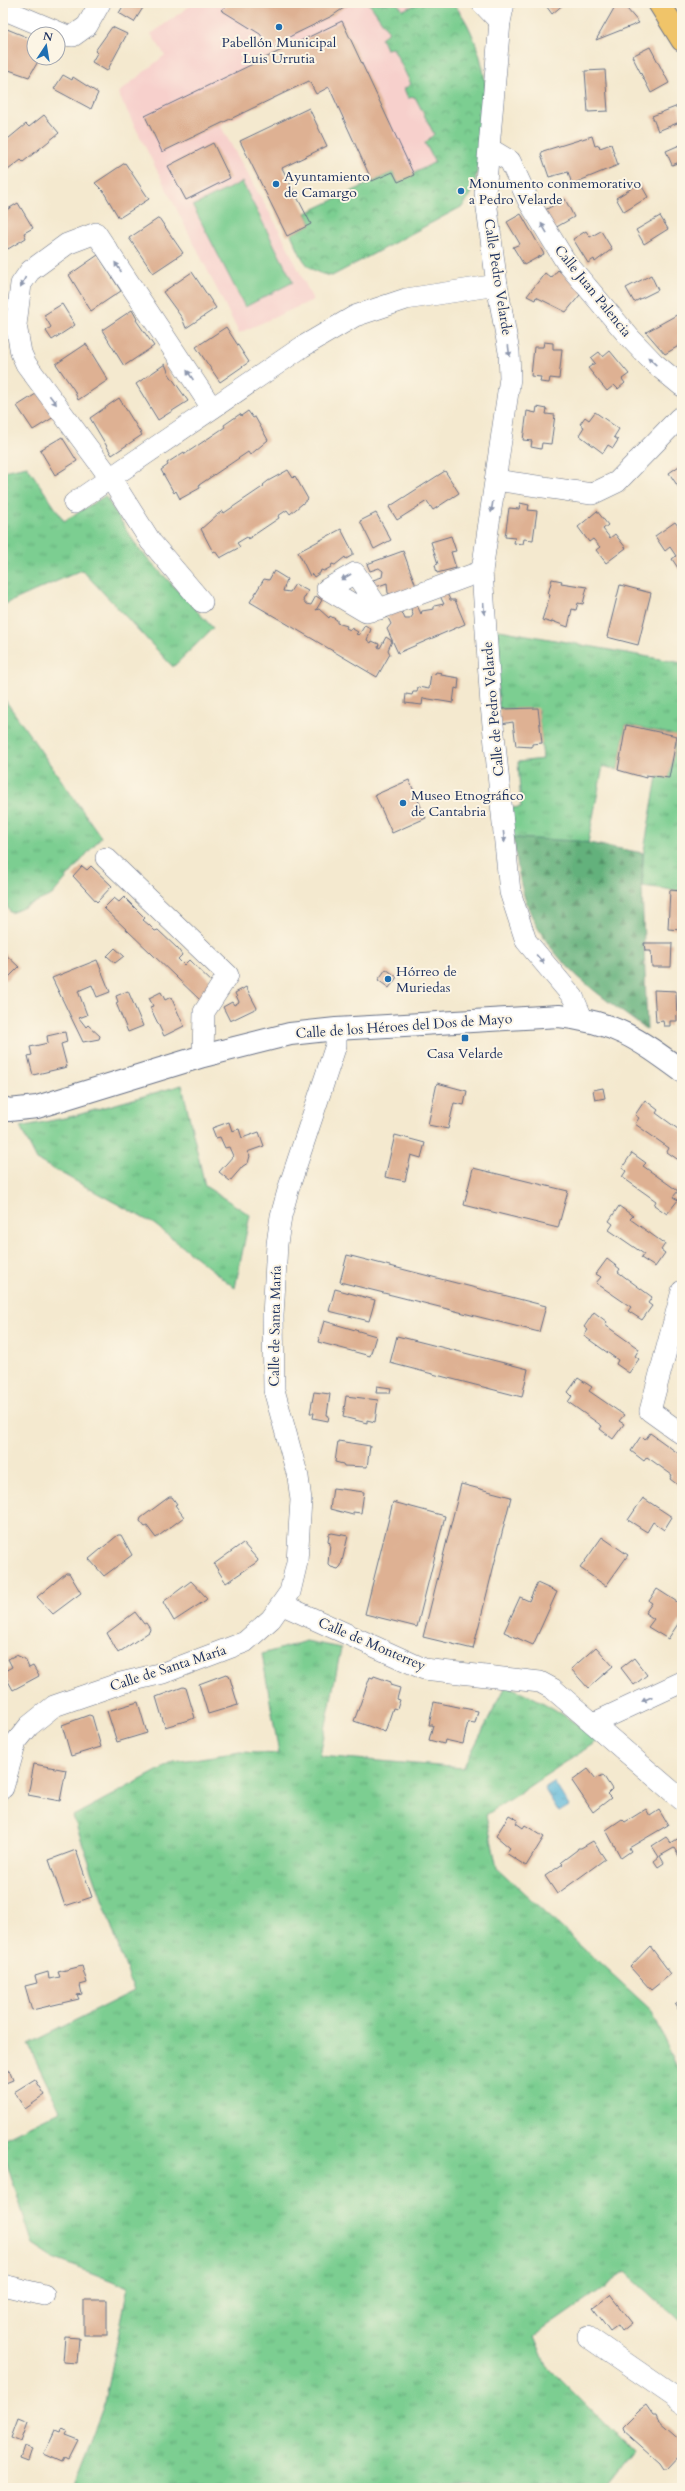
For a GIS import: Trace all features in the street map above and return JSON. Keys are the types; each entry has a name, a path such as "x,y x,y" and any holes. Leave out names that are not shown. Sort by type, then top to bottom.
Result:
{"main road":[{"path":"659,3 682,40"}],"street":[{"path":"3,9 65,35 73,36 87,26 100,3"},
{"path":"482,3 502,12"},
{"name":"Calle Pedro Velarde","path":"482,571 510,378 509,352 497,285 485,193 502,12"},
{"name":"Calle Juan Palencia","path":"490,149 510,161 529,202 566,262 630,338 654,363 682,386"},
{"path":"202,602 151,542 111,479 26,364 21,353 16,325 21,284 30,270 67,244 96,234 212,408"},
{"path":"74,503 302,348 355,316 406,299 497,285"},
{"path":"496,480 592,494 617,482 679,418"},
{"path":"379,609 482,571"},
{"name":"Calle de Pedro Velarde","path":"482,571 491,705 510,892 526,941 573,997 582,1018"},
{"path":"106,858 228,974 204,1012 203,1056"},
{"name":"Calle de los Héroes del Dos de Mayo","path":"3,1108 9,1110 37,1107 203,1056 290,1034 559,1016 582,1018 608,1025 627,1033 682,1071"},
{"name":"Calle de Santa María","path":"3,1788 16,1742 29,1726 54,1706 121,1683 163,1673 245,1642 283,1604 290,1592 296,1574 301,1500 298,1478 274,1390 273,1316 277,1244 281,1216 289,1187 336,1045 336,1030"},
{"path":"682,1291 650,1411 682,1434"},
{"name":"Calle de Monterrey","path":"283,1604 424,1669 540,1682 553,1689 594,1723 682,1800"},
{"path":"594,1723 682,1682"},
{"path":"3,2285 44,2295"},
{"path":"588,2338 682,2402"}],"shaded area":[{"path":"194,3 452,3 460,10 470,28 476,47 436,162 398,182 372,181 329,88 315,94 309,81 248,109 248,112 220,125 281,233 313,300 239,333 118,93 165,55 151,34"}],"green space":[{"path":"369,3 397,3 403,10 420,3 452,3 458,10 470,29 474,39 485,81 479,160 474,185 463,206 332,276 315,271 305,262 291,234 311,224 306,213 393,172 398,182 435,162 425,143 434,134 415,97 408,98 404,89 411,84 393,48 386,49 381,38 389,32"},
{"path":"242,182 293,282 245,307 193,206"},
{"path":"27,466 64,521 105,496 138,548 213,628 173,667 82,570 3,605 3,471"},
{"path":"494,629 682,663 682,891 642,886 643,856 657,777 669,778 677,737 670,734 626,725 618,770 603,766 588,843 513,838 510,808 521,807 518,762 543,759 538,709 499,709"},
{"path":"3,697 101,837 52,895 11,913 3,900"},
{"path":"513,838 578,841 643,853 642,886 647,1030 594,991 563,962 549,945 538,927 525,899 520,881"},
{"path":"182,1085 205,1186 250,1215 235,1288 154,1224 37,1160 20,1127 74,1116"},
{"path":"306,1641 341,1648 320,1756 463,1768 506,1686 543,1702 599,1740 486,1815 497,1868 651,2010 682,2078 682,2323 626,2272 534,2336 546,2365 633,2452 605,2488 72,2488 105,2402 128,2287 53,2258 33,2245 3,2152 3,2139 60,2111 28,2044 134,1991 73,1816 174,1762 240,1752 279,1754 262,1654"}],"water":[{"path":"554,1782 569,1806 559,1812 544,1788"}],"building":[{"path":"125,3 146,3 134,22 119,13"},
{"name":"Pabellón Municipal Luis Urrutia","path":"231,3 351,3 332,16 291,36 271,50 260,34 221,10"},
{"path":"544,3 565,3 552,14"},
{"path":"617,3 622,3 639,23 596,40"},
{"path":"342,21 414,175 398,182 393,172 372,181 329,87 316,94 309,81 162,152 145,116"},
{"path":"112,27 127,34 107,71 92,62 97,53 95,51"},
{"path":"7,29 26,37 26,66 35,66 29,77 3,68 3,37"},
{"path":"650,47 669,83 651,93 632,56"},
{"path":"605,70 608,111 588,112 585,71"},
{"path":"63,75 72,80 73,77 98,93 91,109 54,89"},
{"path":"678,106 682,121 658,131 652,116"},
{"name":"Ayuntamiento de Camargo","path":"309,108 327,146 282,168 311,224 287,236 240,141"},
{"path":"44,115 59,133 23,162 21,160 8,170 3,164 3,143 26,124 29,127"},
{"path":"592,136 595,146 599,145 600,148 611,144 618,165 572,184 568,172 549,177 541,154 543,151"},
{"path":"213,143 230,178 186,200 168,166"},
{"path":"682,144 682,161 672,165 666,151"},
{"path":"125,163 149,199 119,218 103,191 95,183"},
{"path":"640,183 648,197 624,212 616,198"},
{"path":"565,199 574,217 553,229 543,211"},
{"path":"18,203 33,228 24,233 26,238 8,249 5,244 3,246 3,212"},
{"path":"521,214 544,254 524,265 513,247 520,244 507,222"},
{"path":"660,216 668,229 644,244 636,230"},
{"path":"159,218 183,253 153,273 129,238"},
{"path":"586,231 590,237 601,231 612,249 595,262 594,259 588,263 573,239"},
{"path":"98,255 121,291 91,311 69,275"},
{"path":"558,270 584,290 566,312 536,297 535,300 527,296 545,273 551,278"},
{"path":"192,272 216,308 186,328 182,318 163,292"},
{"path":"651,275 658,290 634,302 626,288"},
{"path":"62,304 75,325 52,340 46,331 51,327 44,315"},
{"path":"132,310 137,319 136,320 154,346 124,366 102,330"},
{"path":"682,312 682,344 665,354 646,332"},
{"path":"3,325 8,333 3,336"},
{"path":"226,327 249,362 220,382 196,347"},
{"path":"544,342 553,343 553,349 562,349 559,379 550,378 549,383 540,382 541,377 531,376 534,347 543,347"},
{"path":"86,344 108,380 78,400 74,390 56,364"},
{"path":"610,351 629,374 622,379 625,383 618,389 614,385 607,391 588,368 595,363 591,358 599,352 603,357"},
{"path":"165,364 169,374 188,401 158,420 136,384"},
{"path":"39,392 54,417 33,430 17,406"},
{"path":"119,398 142,435 112,455 90,418"},
{"path":"537,407 547,409 546,414 555,415 551,444 542,443 541,449 531,447 532,441 523,440 527,411 536,413"},
{"path":"248,411 253,418 255,417 268,440 250,455 248,452 199,485 200,488 180,499 176,491 174,493 161,470 168,465 167,463 184,452 185,454 225,427 224,425 240,414 241,416"},
{"path":"595,412 619,429 614,437 618,440 613,448 608,445 603,453 579,435 584,427 580,424 585,417 589,420"},
{"path":"62,437 77,461 55,475 40,450"},
{"path":"682,464 682,486 679,488 669,473"},
{"path":"288,470 293,478 295,476 308,499 290,514 287,510 278,516 279,518 248,539 247,537 237,543 240,547 220,558 215,551 213,552 201,529 218,514 223,511 224,513 264,486 263,485 268,481"},
{"path":"445,471 459,493 433,510 427,501 397,520 389,507"},
{"path":"520,503 529,505 528,510 537,511 533,540 524,539 523,544 514,543 515,538 505,537 509,508 519,509"},
{"path":"597,511 608,525 603,529 610,538 615,534 626,548 606,563 596,550 600,547 593,539 589,542 578,527"},
{"path":"376,513 391,540 374,549 360,521"},
{"path":"675,522 682,531 682,574 672,559 676,556 670,547 665,551 655,536"},
{"path":"341,529 353,552 353,555 346,559 345,557 335,565 332,564 331,567 324,571 321,570 320,573 314,577 312,574 310,576 298,552"},
{"path":"451,536 456,551 451,552 456,568 437,573 435,565 438,564 431,542"},
{"path":"403,551 416,586 391,595 388,593 387,583 376,587 373,580 382,577 383,571 379,568 370,571 367,564"},
{"path":"274,571 287,579 283,591 290,592 295,584 308,591 303,600 306,604 311,605 316,596 322,600 316,610 319,609 329,618 330,616 337,620 337,623 347,626 346,628 350,630 351,628 358,632 356,634 359,635 365,625 371,629 367,640 371,643 372,641 379,644 378,647 380,648 386,637 392,641 388,650 390,654 377,677 250,602 264,579 269,580"},
{"path":"552,579 562,581 561,583 587,587 583,604 578,603 576,610 572,609 568,627 552,621 552,623 542,620 550,595 548,594"},
{"path":"620,585 651,593 638,645 607,637"},
{"path":"446,591 450,600 455,600 465,624 398,653 387,629 391,624 387,616 401,610 405,619 410,619 413,615 410,606 416,603 421,614 422,611 434,609 434,606 444,604 439,594"},
{"path":"436,672 442,673 441,675 459,678 458,689 455,688 453,703 423,698 422,705 405,703 406,694 412,695 413,692 417,692 418,687 429,689 431,673 435,674"},
{"path":"538,708 542,743 532,744 532,747 516,746 513,722 501,724 499,709"},
{"path":"626,725 677,736 669,778 646,775 646,778 618,770"},
{"name":"Museo Etnográfico de Cantabria","path":"409,780 426,818 392,833 375,795"},
{"path":"82,866 87,870 91,866 112,886 97,902 73,876"},
{"path":"670,890 682,891 682,930 668,929"},
{"path":"124,897 145,918 143,920 155,931 158,930 178,949 182,955 178,959 184,965 189,960 215,985 200,1000 104,908 114,898 119,902"},
{"path":"644,943 672,943 671,967 652,967 651,951 645,951"},
{"path":"115,948 124,956 115,963 107,956"},
{"path":"3,952 19,967 6,980 3,977"},
{"path":"97,960 110,992 97,997 92,985 78,991 87,1015 79,1018 86,1027 88,1025 100,1036 99,1039 83,1042 52,978"},
{"name":"Hórreo de Muriedas","path":"386,969 397,977 389,988 378,980"},
{"path":"246,987 257,1008 230,1021 223,1007 232,1002 234,1005 239,1002 235,993"},
{"path":"654,990 676,991 677,1021 670,1021 670,1026 664,1026 663,1021 656,1022"},
{"path":"128,991 143,1026 128,1032 116,1003 118,1002 116,996"},
{"path":"161,992 165,1000 171,997 184,1026 164,1036 150,1007 153,1006 149,998"},
{"path":"65,1032 67,1042 61,1044 67,1067 33,1075 28,1056 32,1055 30,1047 48,1043 47,1036"},
{"path":"437,1083 467,1091 464,1105 454,1103 448,1129 428,1125"},
{"path":"603,1088 605,1098 595,1100 593,1090"},
{"path":"645,1100 658,1110 656,1113 682,1132 682,1159 680,1161 667,1152 669,1148 635,1124 639,1118 635,1115"},
{"path":"229,1122 232,1131 239,1129 242,1138 259,1132 264,1146 247,1152 250,1156 248,1163 243,1166 230,1181 219,1172 233,1156 229,1147 225,1148 220,1137 216,1138 212,1128"},
{"path":"395,1135 425,1143 421,1158 411,1155 405,1181 385,1177"},
{"path":"632,1153 646,1163 643,1166 678,1191 673,1197 678,1200 667,1214 654,1205 656,1201 622,1177 626,1171 622,1168"},
{"path":"473,1168 568,1191 558,1228 464,1205"},
{"path":"619,1206 633,1216 630,1219 665,1244 661,1250 665,1253 655,1267 641,1258 644,1254 609,1230 613,1224 609,1221"},
{"path":"347,1255 546,1306 539,1332 340,1282"},
{"path":"607,1259 620,1269 618,1272 652,1297 648,1303 652,1306 642,1320 628,1311 631,1307 596,1283 601,1277 596,1274"},
{"path":"335,1289 375,1300 369,1321 329,1311"},
{"path":"594,1312 607,1322 605,1325 639,1349 635,1356 639,1359 629,1373 616,1364 618,1360 584,1336 588,1330 584,1327"},
{"path":"324,1321 376,1336 370,1356 318,1342"},
{"path":"397,1336 528,1369 522,1397 390,1363"},
{"path":"578,1378 592,1387 589,1391 624,1415 619,1421 624,1424 613,1439 600,1429 602,1426 568,1402 572,1396 568,1392"},
{"path":"377,1386 391,1388 390,1393 376,1393"},
{"path":"314,1392 330,1394 327,1415 329,1416 328,1421 313,1418 314,1413 310,1413"},
{"path":"346,1396 378,1400 375,1422 367,1420 367,1423 343,1417"},
{"path":"650,1433 682,1456 682,1488 670,1479 672,1475 647,1457 644,1461 631,1451 641,1436 645,1440"},
{"path":"338,1441 370,1446 367,1467 344,1466 343,1464 335,1462"},
{"path":"461,1484 511,1497 473,1649 423,1637"},
{"path":"333,1488 364,1492 361,1513 353,1512 353,1515 330,1509"},
{"path":"169,1497 172,1497 177,1504 175,1505 184,1517 156,1538 147,1526 145,1527 140,1521 141,1518"},
{"path":"643,1498 672,1517 664,1530 653,1522 647,1532 628,1520"},
{"path":"393,1502 445,1516 417,1627 365,1614"},
{"path":"332,1533 348,1536 341,1566 338,1569 331,1567 328,1564 330,1543 328,1541 329,1534"},
{"path":"118,1535 121,1535 132,1555 104,1576 89,1559"},
{"path":"602,1537 628,1555 606,1586 580,1568"},
{"path":"243,1543 258,1560 226,1583 214,1564"},
{"path":"66,1573 69,1573 81,1593 53,1614 37,1597"},
{"path":"191,1581 207,1598 174,1621 163,1602"},
{"path":"537,1583 557,1592 533,1645 504,1632 520,1597 529,1601"},
{"path":"657,1589 682,1605 682,1623 680,1621 668,1639 648,1627 654,1619 645,1613 652,1603 649,1601"},
{"path":"135,1612 144,1624 146,1623 150,1629 149,1632 118,1653 107,1633"},
{"path":"596,1647 613,1666 588,1688 571,1669"},
{"path":"16,1655 25,1659 29,1668 33,1666 39,1676 13,1690 3,1672 12,1667 8,1659"},
{"path":"634,1658 647,1675 634,1685 621,1668"},
{"path":"226,1674 229,1675 238,1705 208,1714 199,1684"},
{"path":"374,1676 391,1682 390,1685 400,1688 397,1699 400,1700 397,1709 393,1708 385,1732 354,1721 370,1677 373,1678"},
{"path":"183,1687 186,1688 195,1718 165,1727 156,1697"},
{"path":"138,1702 147,1733 117,1742 107,1711"},
{"path":"434,1702 478,1711 475,1723 468,1722 463,1744 445,1740 444,1744 429,1740 433,1725 429,1725"},
{"path":"89,1715 92,1716 101,1747 71,1756 62,1725"},
{"path":"34,1764 66,1770 60,1801 28,1795"},
{"path":"588,1769 596,1779 603,1775 612,1789 607,1794 611,1798 593,1812 572,1781"},
{"path":"646,1809 650,1816 659,1810 668,1825 629,1848 631,1851 621,1858 606,1830 622,1819 625,1822"},
{"path":"509,1815 518,1820 516,1823 523,1828 525,1825 544,1837 526,1866 506,1853 510,1848 496,1836"},
{"path":"682,1836 682,1861 674,1848 660,1856 664,1863 658,1867 654,1861 659,1857 652,1846 666,1837 671,1843"},
{"path":"593,1841 605,1859 557,1894 545,1876 563,1864 561,1862 578,1848 581,1848"},
{"path":"76,1850 92,1897 65,1906 49,1860"},
{"path":"650,1946 671,1974 651,1990 630,1967"},
{"path":"82,1966 87,1983 80,1985 82,1994 77,1995 79,1999 32,2010 25,1986 37,1983 35,1976 48,1972 49,1979 60,1977 58,1972"},
{"path":"682,1999 682,2016 675,2004"},
{"path":"9,2070 13,2080 3,2084 3,2072"},
{"path":"35,2079 45,2095 25,2109 14,2092"},
{"path":"610,2295 632,2323 622,2331 618,2325 610,2331 593,2308"},
{"path":"84,2300 107,2300 107,2335 84,2335"},
{"path":"65,2337 79,2338 77,2363 63,2362"},
{"path":"646,2405 653,2415 656,2415 658,2420 682,2441 682,2453 667,2469 664,2469 660,2463 623,2430 622,2427"},
{"path":"18,2419 28,2423 21,2442 11,2438"},
{"path":"61,2429 67,2431 65,2435 78,2440 68,2460 64,2458 62,2462 44,2454 55,2430 60,2432"},
{"path":"24,2446 32,2449 28,2461 20,2458"}],"place":[{"name":"Pabellón Municipal Luis Urrutia","path":"279,27"},
{"name":"Ayuntamiento de Camargo","path":"276,184"},
{"name":"Monumento conmemorativo a Pedro Velarde","path":"461,191"},
{"name":"Museo Etnográfico de Cantabria","path":"403,803"},
{"name":"Hórreo de Muriedas","path":"388,979"},
{"name":"Casa Velarde","path":"465,1038"}]}
